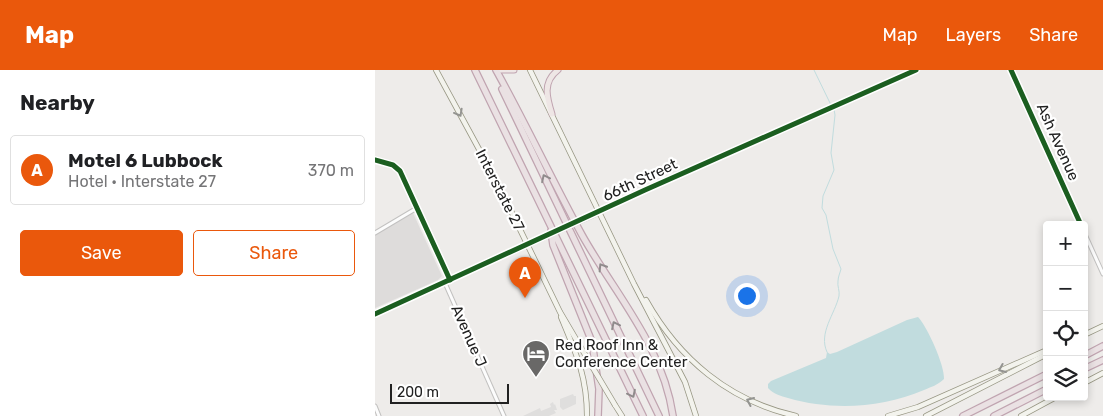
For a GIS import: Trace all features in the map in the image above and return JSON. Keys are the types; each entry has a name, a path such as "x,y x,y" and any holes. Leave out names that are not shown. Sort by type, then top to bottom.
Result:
{"highway":[{"path":"475,70 643,416"},
{"path":"496,70 514,70"},
{"path":"496,70 581,233 645,336 667,386 673,416"},
{"path":"496,70 659,416"},
{"path":"552,114 547,98 547,87 551,76 558,70"},
{"path":"550,224 553,245 591,342 599,389 598,416"},
{"path":"1088,354 1103,346"},
{"path":"1088,368 1103,360"},
{"path":"963,416 1043,376"},
{"path":"994,416 1043,391"}],"main road":[{"name":"Interstate 27","path":"436,70 530,244 557,304 622,416"},
{"path":"530,70 685,382 696,416"},
{"path":"618,250 662,327 695,364 739,396 767,408 796,416"},
{"path":"557,304 582,370 587,392 587,416"},
{"path":"1088,333 1103,326"},
{"path":"888,416 930,402 1043,352"},
{"path":"926,416 1043,356"},
{"path":"1088,381 1103,373"},
{"path":"1021,416 1049,401"}],"street":[{"name":"66th Street","path":"375,314 916,70"},
{"name":"Ash Avenue","path":"1011,70 1079,221"},
{"name":"Avenue J","path":"375,160 398,167 504,416"},
{"path":"375,233 417,208"},
{"path":"1088,241 1103,274"},
{"path":"375,406 379,416"}],"shaded area":[{"path":"413,213 442,276 438,280 375,308 375,235"},
{"path":"573,394 576,396 576,404 563,410 560,407 560,399"},
{"path":"553,402 557,410 554,410 556,413 549,416 523,416 540,408 541,411 551,407 550,404"}],"water":[{"path":"918,317 935,346 944,373 944,379 934,386 891,401 857,406 822,405 805,402 780,396 768,388 768,384 771,381 826,358 827,352 830,354 837,352 907,320"}],"waterway":[{"path":"814,70 831,105"},
{"path":"827,352 825,345 826,331 839,296 838,278 841,269 833,249 826,215 822,208 823,196 834,170 831,153 834,109"}],"cycle path":[{"path":"375,314 645,190 916,70"},
{"path":"1011,70 1079,221"},
{"path":"375,160 393,165 400,171 450,280"}],"place":[{"name":"Motel 6 Lubbock","path":"525,298"},
{"name":"Red Roof Inn & Conference Center","path":"536,378"}]}
